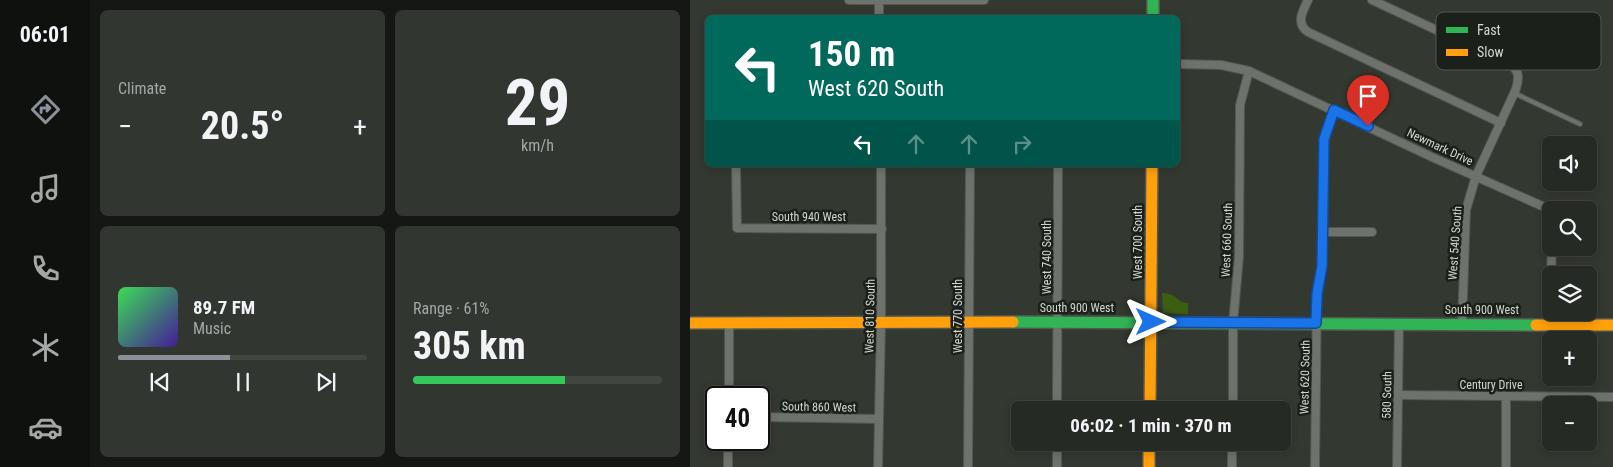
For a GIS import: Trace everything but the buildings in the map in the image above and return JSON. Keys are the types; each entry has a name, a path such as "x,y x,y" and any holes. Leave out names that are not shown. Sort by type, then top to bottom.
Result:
{"street":[{"path":"849,0 984,0"},
{"path":"1152,15 1153,0"},
{"path":"1308,0 1301,16 1303,28 1308,32 1501,122"},
{"name":"West 540 South","path":"1372,0 1436,30"},
{"path":"879,1 879,15"},
{"name":"Newmark Drive","path":"1180,64 1221,65 1249,71 1542,206"},
{"name":"West 540 South","path":"1462,324 1466,210 1476,176 1514,93 1518,80 1516,70"},
{"name":"West 660 South","path":"1232,401 1233,323 1239,256 1240,105 1249,71"},
{"name":"West 620 South","path":"1315,467 1316,323 1317,294 1322,266 1324,139 1334,110"},
{"name":"South 940 West","path":"736,167 737,228 882,228"},
{"name":"West 810 South","path":"878,467 882,323 881,167"},
{"name":"West 770 South","path":"968,467 970,167"},
{"name":"West 740 South","path":"1058,167 1058,401"},
{"name":"West 700 South","path":"1150,401 1152,167"},
{"path":"1323,232 1372,232"},
{"name":"South 900 West","path":"690,323 1613,324"},
{"path":"729,323 729,386"},
{"name":"580 South","path":"1397,467 1399,324"},
{"name":"Century Drive","path":"1398,395 1613,397"},
{"path":"1506,396 1506,467"},
{"name":"South 860 West","path":"770,417 879,419"},
{"path":"728,451 728,467"},
{"path":"1057,451 1057,467"},
{"path":"1149,467 1150,451"},
{"path":"1232,451 1232,467"}],"lane":[{"path":"1514,93 1580,124"}],"green space":[{"path":"1162,293 1167,293 1184,303 1188,303 1188,314 1163,313"}],"traffic: fast":[{"path":"1153,0 1153,15"},
{"path":"1013,322 1536,325"}],"traffic: slow":[{"path":"1150,401 1152,167"},
{"path":"690,323 1013,322"},
{"path":"1536,325 1613,325"},
{"path":"1149,451 1149,467"}],"route":[{"path":"1151,322 1316,323 1317,294 1322,266 1324,139 1334,110 1368,126"}]}
